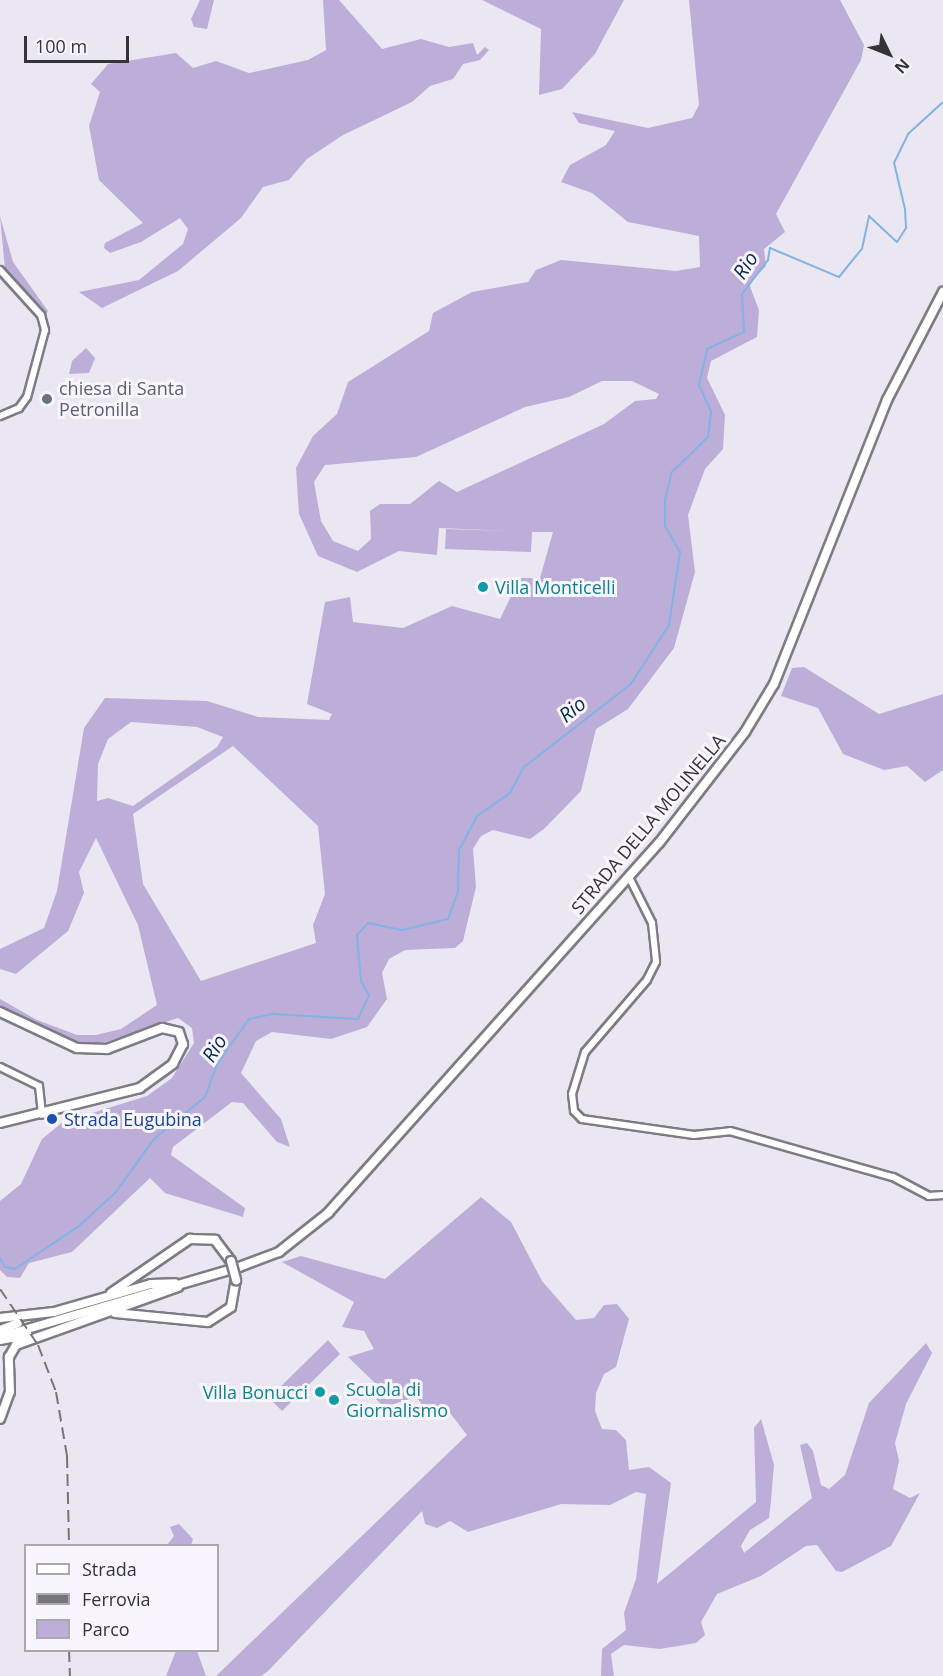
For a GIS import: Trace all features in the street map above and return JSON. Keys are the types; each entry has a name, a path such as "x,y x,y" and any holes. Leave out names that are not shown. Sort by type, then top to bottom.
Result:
{"main road":[{"name":"STRADA DELLA MOLINELLA","path":"0,1338 186,1283 279,1252 328,1213 629,876 733,749 774,684 887,400 943,292"}],"street":[{"path":"0,270 41,315 45,330 27,397 0,416"},
{"path":"629,876 652,923 656,962 647,980 585,1052 572,1094 574,1111 582,1119 694,1135 730,1131 893,1177 929,1196 943,1195"},
{"path":"0,1012 77,1048 107,1049 162,1028 173,1028 181,1036 173,1064 140,1088 42,1115 0,1123"},
{"path":"0,1067 39,1086 42,1115"},
{"path":"104,1298 190,1239 215,1240 231,1261 236,1281 231,1308 208,1322 110,1312"},
{"name":"STRADA DELLA MOLINELLA","path":"54,1312 152,1284 186,1283"},
{"name":"STRADA DELLA MOLINELLA","path":"0,1338 59,1326 110,1312 186,1283"},
{"path":"0,1318 54,1312"},
{"path":"0,1330 54,1312"},
{"path":"0,1419 12,1350 59,1326"}],"green space":[{"path":"200,0 214,0 207,29 194,27 191,19"},
{"path":"323,0 339,0 382,49 421,39 449,47 473,43 477,55 485,47 489,50 480,60 463,64 453,79 430,86 412,102 343,135 307,159 289,180 263,187 241,218 178,271 102,308 79,292 139,280 183,244 188,229 180,218 141,242 110,253 104,248 105,243 143,223 99,180 89,126 100,92 91,84 108,64 176,53 193,68 216,61 249,73 308,60 326,50"},
{"path":"482,0 624,0 595,54 562,89 539,95 541,29"},
{"path":"689,0 840,0 864,45 861,60 776,214 785,232 764,249 766,266 749,284 759,310 757,337 711,361 707,378 725,415 723,449 705,469 688,515 695,572 674,648 628,709 596,729 581,791 544,829 530,839 493,830 481,836 473,849 476,887 463,941 455,948 405,950 389,959 382,973 387,999 367,1027 331,1039 272,1032 256,1041 241,1073 281,1119 290,1147 277,1142 243,1103 232,1102 173,1147 171,1155 245,1208 243,1217 165,1193 150,1178 72,1252 29,1263 20,1278 7,1277 0,1270 0,1201 21,1184 42,1139 63,1122 147,1096 172,1078 194,1043 192,1028 178,1018 90,1047 0,1008 0,999 37,1020 77,1035 96,1035 121,1029 157,1005 138,925 96,838 79,872 84,893 68,931 16,974 0,969 0,949 44,928 57,891 84,728 105,698 207,701 258,717 329,720 332,714 307,704 325,602 350,597 353,622 403,628 452,606 500,619 520,578 540,578 553,532 532,532 531,552 445,549 446,529 513,531 439,528 437,555 399,551 357,572 318,556 299,514 296,468 313,436 337,414 348,382 429,331 433,313 472,292 528,282 536,270 561,260 676,271 700,267 699,236 628,222 592,193 561,182 570,165 606,145 615,131 579,123 572,112 648,128 692,118 699,105","holes":["602,381 632,381 659,394 656,399 635,401 604,424 457,492 439,481 410,504 380,504 370,511 371,539 358,551 333,541 321,521 314,482 325,465 416,457 525,407 569,397","131,722 197,727 223,737 217,747 133,806 108,798 97,801 98,764 108,739","233,746 318,826 325,894 313,925 316,943 201,981 143,884 133,814"]},
{"path":"0,216 13,262 48,311 45,318 5,269"},
{"path":"86,348 95,358 89,373 69,374 72,361"},
{"path":"804,667 879,714 943,694 943,770 925,782 907,766 884,770 843,754 818,708 781,696 792,668"},
{"path":"481,1197 511,1222 542,1281 576,1320 594,1318 604,1305 617,1304 629,1319 616,1367 604,1374 596,1393 595,1411 602,1429 616,1430 626,1440 629,1470 649,1467 671,1483 657,1584 756,1502 754,1428 761,1419 774,1465 769,1518 750,1530 741,1546 744,1553 812,1498 800,1445 807,1443 813,1451 821,1485 829,1489 845,1475 869,1403 926,1343 932,1353 906,1404 895,1443 899,1461 893,1489 910,1498 920,1493 891,1546 842,1572 836,1571 817,1545 806,1546 761,1576 717,1594 701,1622 705,1635 696,1643 660,1649 624,1645 611,1654 614,1676 601,1676 602,1649 626,1630 624,1613 636,1579 646,1494 636,1492 610,1505 561,1504 468,1532 450,1521 437,1528 425,1524 422,1511 268,1671 261,1676 216,1676 467,1435 450,1413 429,1413 416,1397 384,1407 374,1397 375,1383 348,1357 374,1349 364,1331 342,1327 354,1302 282,1262 301,1256 385,1279"},
{"path":"328,1340 340,1354 282,1411 269,1398"},
{"path":"179,1524 193,1539 191,1544 168,1544 174,1536 170,1527"},
{"path":"176,1652 197,1652 206,1676 166,1676"}],"waterway":[{"name":"Rio","path":"0,1258 5,1267 15,1269 79,1226 116,1192 154,1139 205,1097 216,1066 249,1019 273,1014 358,1019 369,995 361,981 357,935 368,923 402,930 448,919 458,891 459,850 477,816 510,793 524,767 631,684 669,625 680,552 665,526 665,500 671,473 708,437 711,411 699,385 707,349 744,332 742,294 768,260 770,248 839,277 862,249 869,216 897,242 906,228 905,209 894,163 908,134 943,102"}],"railway":[{"path":"0,1289 38,1345 56,1392 67,1456 69,1544"},
{"path":"69,1652 70,1676"}],"place":[{"name":"chiesa di Santa Petronilla","path":"47,399"},
{"name":"Villa Monticelli","path":"483,587"},
{"name":"Strada Eugubina","path":"52,1119"},
{"name":"Villa Bonucci","path":"320,1392"},
{"name":"Scuola di Giornalismo","path":"334,1400"}]}
